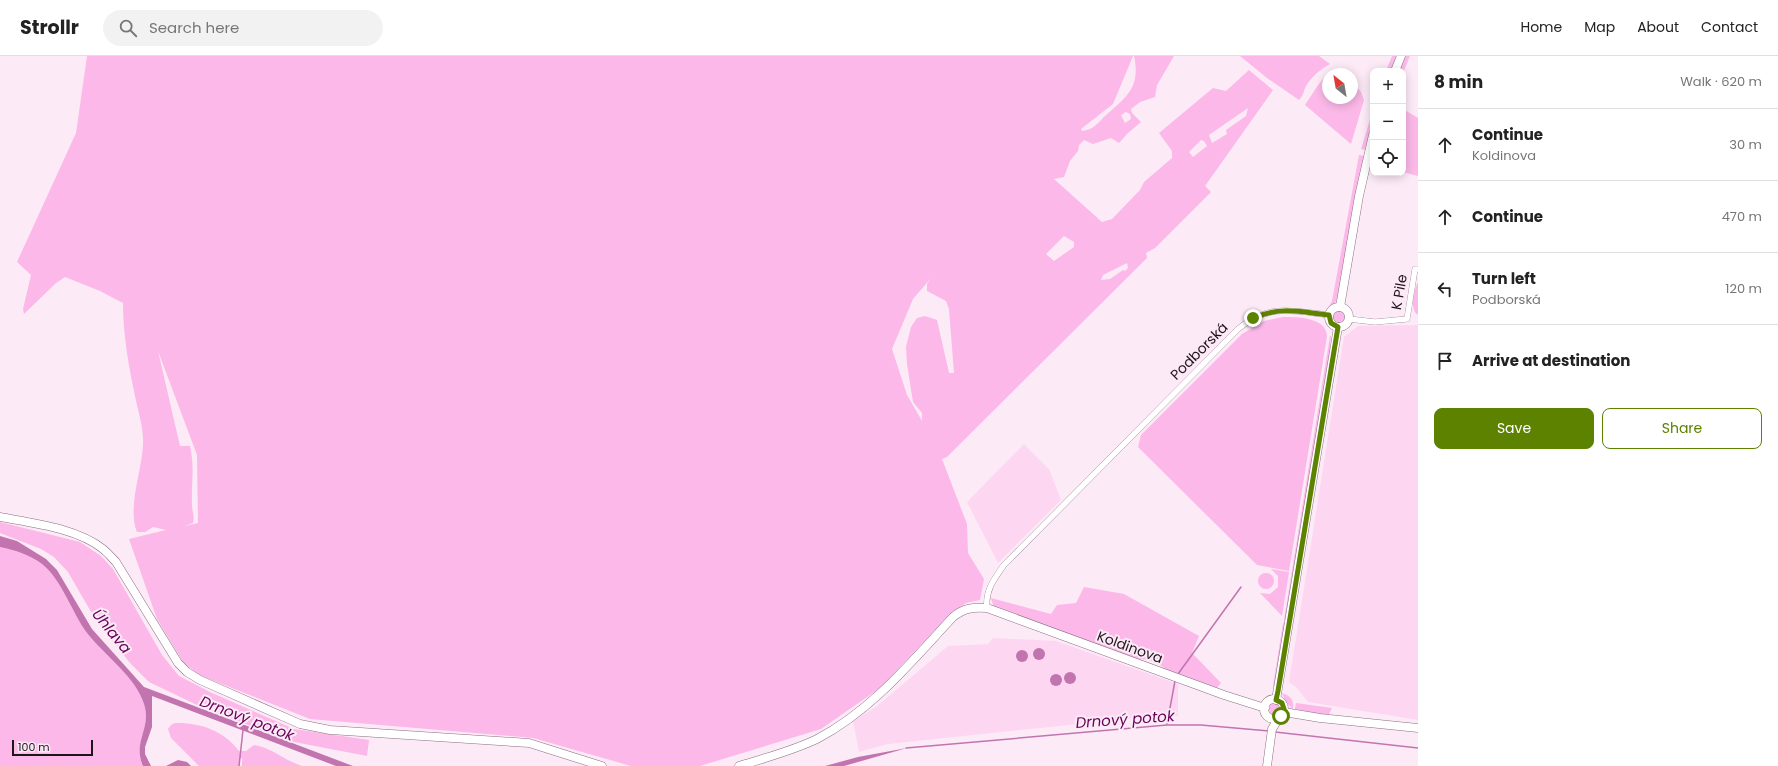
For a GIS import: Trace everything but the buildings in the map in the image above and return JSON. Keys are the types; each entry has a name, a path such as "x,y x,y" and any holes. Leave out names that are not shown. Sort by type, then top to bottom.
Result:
{"main road":[{"path":"1395,68 1401,56"},
{"path":"1340,307 1359,196 1372,140"},
{"path":"1340,307 1347,312 1349,318 1346,325 1338,327 1331,323 1329,315 1334,308 1340,307"},
{"path":"1276,700 1338,327"},
{"path":"0,517 36,523 79,535 103,548 116,562 178,663 187,672 200,680 300,724 346,731 529,743 549,748 602,766"},
{"path":"739,766 804,745 834,728 858,712 884,690 960,612 971,607 987,608"},
{"name":"Koldinova","path":"987,608 1224,695 1265,708"},
{"path":"1267,766 1272,725 1281,715 1282,703 1276,700 1270,701 1265,708 1266,715 1272,725"},
{"path":"1281,715 1418,728"}],"street":[{"name":"K Pile","path":"1349,318 1375,322 1407,319 1417,269"},
{"name":"Podborská","path":"987,608 986,598 992,580 1004,565 1238,329 1253,318 1276,310 1292,310 1329,315"}],"shaded area":[{"path":"87,56 1133,56 1113,104 1081,129 1082,131 1095,126 1130,91 1135,76 1136,67 1134,56 1174,56 1157,85 1155,97 1140,102 1131,109 1132,113 1141,122 1119,143 1111,138 1093,144 1084,140 1079,145 1078,151 1070,161 1064,177 1054,179 1102,222 1112,219 1140,190 1144,182 1172,158 1172,151 1159,133 1213,88 1226,91 1249,70 1273,90 1205,186 1211,192 1155,248 1146,253 1147,258 947,457 942,459 967,524 968,553 984,579 980,600 966,603 951,613 880,688 821,729 700,766 631,766 533,738 310,719 199,675 183,662 157,619 129,539 166,530 153,527 145,532 137,532 134,522 134,501 142,455 143,438 128,358 123,303 100,291 65,277 56,283 24,314 23,309 31,275 17,262 76,133","holes":["1248,108 1246,116 1226,130 1227,134 1212,143 1209,135","1126,112 1130,114 1131,119 1125,123 1121,115","1201,140 1204,141 1207,146 1193,157 1189,152","1064,236 1074,242 1074,247 1054,261 1046,254","1127,263 1128,268 1125,271 1123,270 1110,279 1101,280 1103,275","931,278 927,284 927,291 946,301 949,309 954,373 949,373 937,320 925,316 917,318 911,327 906,347 913,402 922,413 922,421 907,395 892,349 913,299","158,351 197,455 198,523 185,526 193,523 194,518 192,505 193,469 190,446 180,446"]},
{"path":"1240,56 1319,56 1330,64 1322,68 1311,79 1299,100 1267,78"},
{"path":"1392,56 1397,56 1392,68 1387,68"},
{"path":"1405,56 1410,56 1405,68 1400,68"},
{"path":"1322,80 1322,104 1358,104 1358,88 1361,92 1364,100 1351,144 1305,105"},
{"path":"1406,111 1418,118 1418,176 1406,173"},
{"path":"1370,120 1370,133 1365,150 1361,149"},
{"path":"1359,155 1364,156 1339,294 1335,303 1328,308 1332,301"},
{"path":"1418,282 1418,315 1415,312 1413,304"},
{"path":"1341,311 1344,312 1344,322 1337,323 1334,322 1333,315 1334,312"},
{"path":"1283,317 1310,319 1322,325 1327,336 1289,571 1257,565 1138,447 1141,435 1242,334 1264,321"},
{"path":"1418,325 1418,720 1308,702 1296,687 1289,682 1344,337 1358,326"},
{"path":"1330,336 1329,357 1286,621 1284,620"},
{"path":"1024,444 1049,469 1061,500 998,563 967,502"},
{"path":"0,522 80,542 101,556 113,569 162,655 179,676 212,693 294,729 369,740 367,756 289,741 197,705 149,682 130,663 94,617 68,572 54,557 41,549 0,533"},
{"path":"0,536 17,541 46,559 57,570 92,629 144,687 353,766 336,766 152,696 152,727 145,747 145,754 151,766 143,766 140,757 140,749 146,721 146,713 140,694 134,684 87,633 61,588 49,571 42,564 27,555 0,547"},
{"path":"0,547 27,555 42,564 49,571 61,588 87,633 134,684 140,694 146,713 146,721 140,749 140,757 143,766 0,766"},
{"path":"1271,569 1289,572 1282,616 1260,593 1270,594 1278,587 1278,576"},
{"path":"1266,573 1272,575 1274,581 1272,587 1266,589 1260,587 1258,581 1260,575"},
{"path":"1084,587 1124,594 1199,636 1192,653 1221,683 1216,689 1168,671 1154,662 1145,659 1137,660 994,608 991,598 1051,614 1057,605 1076,603"},
{"path":"1283,623 1286,624 1274,687 1273,686"},
{"path":"993,638 1056,641 1178,684 1178,716 1145,717 888,744 859,752 853,721 876,707 948,646 988,644"},
{"path":"1037,648 1041,648 1045,654 1041,660 1037,660 1033,656 1033,652"},
{"path":"1020,650 1024,650 1028,656 1024,662 1020,662 1016,658 1016,654"},
{"path":"1068,672 1072,672 1076,678 1072,684 1068,684 1064,680 1064,676"},
{"path":"1054,674 1058,674 1062,680 1058,686 1054,686 1050,682 1050,678"},
{"path":"1282,693 1291,699 1293,709 1286,703"},
{"path":"1277,703 1280,704 1280,714 1273,715 1270,714 1269,707 1270,704"},
{"path":"1296,703 1332,708 1328,716 1295,709"},
{"path":"175,723 194,724 211,729 226,738 239,751 246,751 254,745 268,749 289,761 302,766 242,766 242,758 240,759 239,766 199,766 171,738 168,729"},
{"path":"907,748 844,766 825,766 858,757"},
{"path":"178,760 187,762 191,766 166,766"}],"waterway":[{"path":"1178,674 1241,587"},
{"path":"1167,724 1175,681"},
{"name":"Drnový potok","path":"906,748 1167,725 1201,725 1269,731"},
{"path":"239,766 243,730"},
{"name":"Drnový potok","path":"1275,732 1418,748"}],"route":[{"path":"1253,318 1276,310 1307,311 1329,315 1331,323 1338,327 1276,700 1282,703 1284,709 1281,716"}],"water label":[{"name":"Úhlava","path":"112,631"}]}
